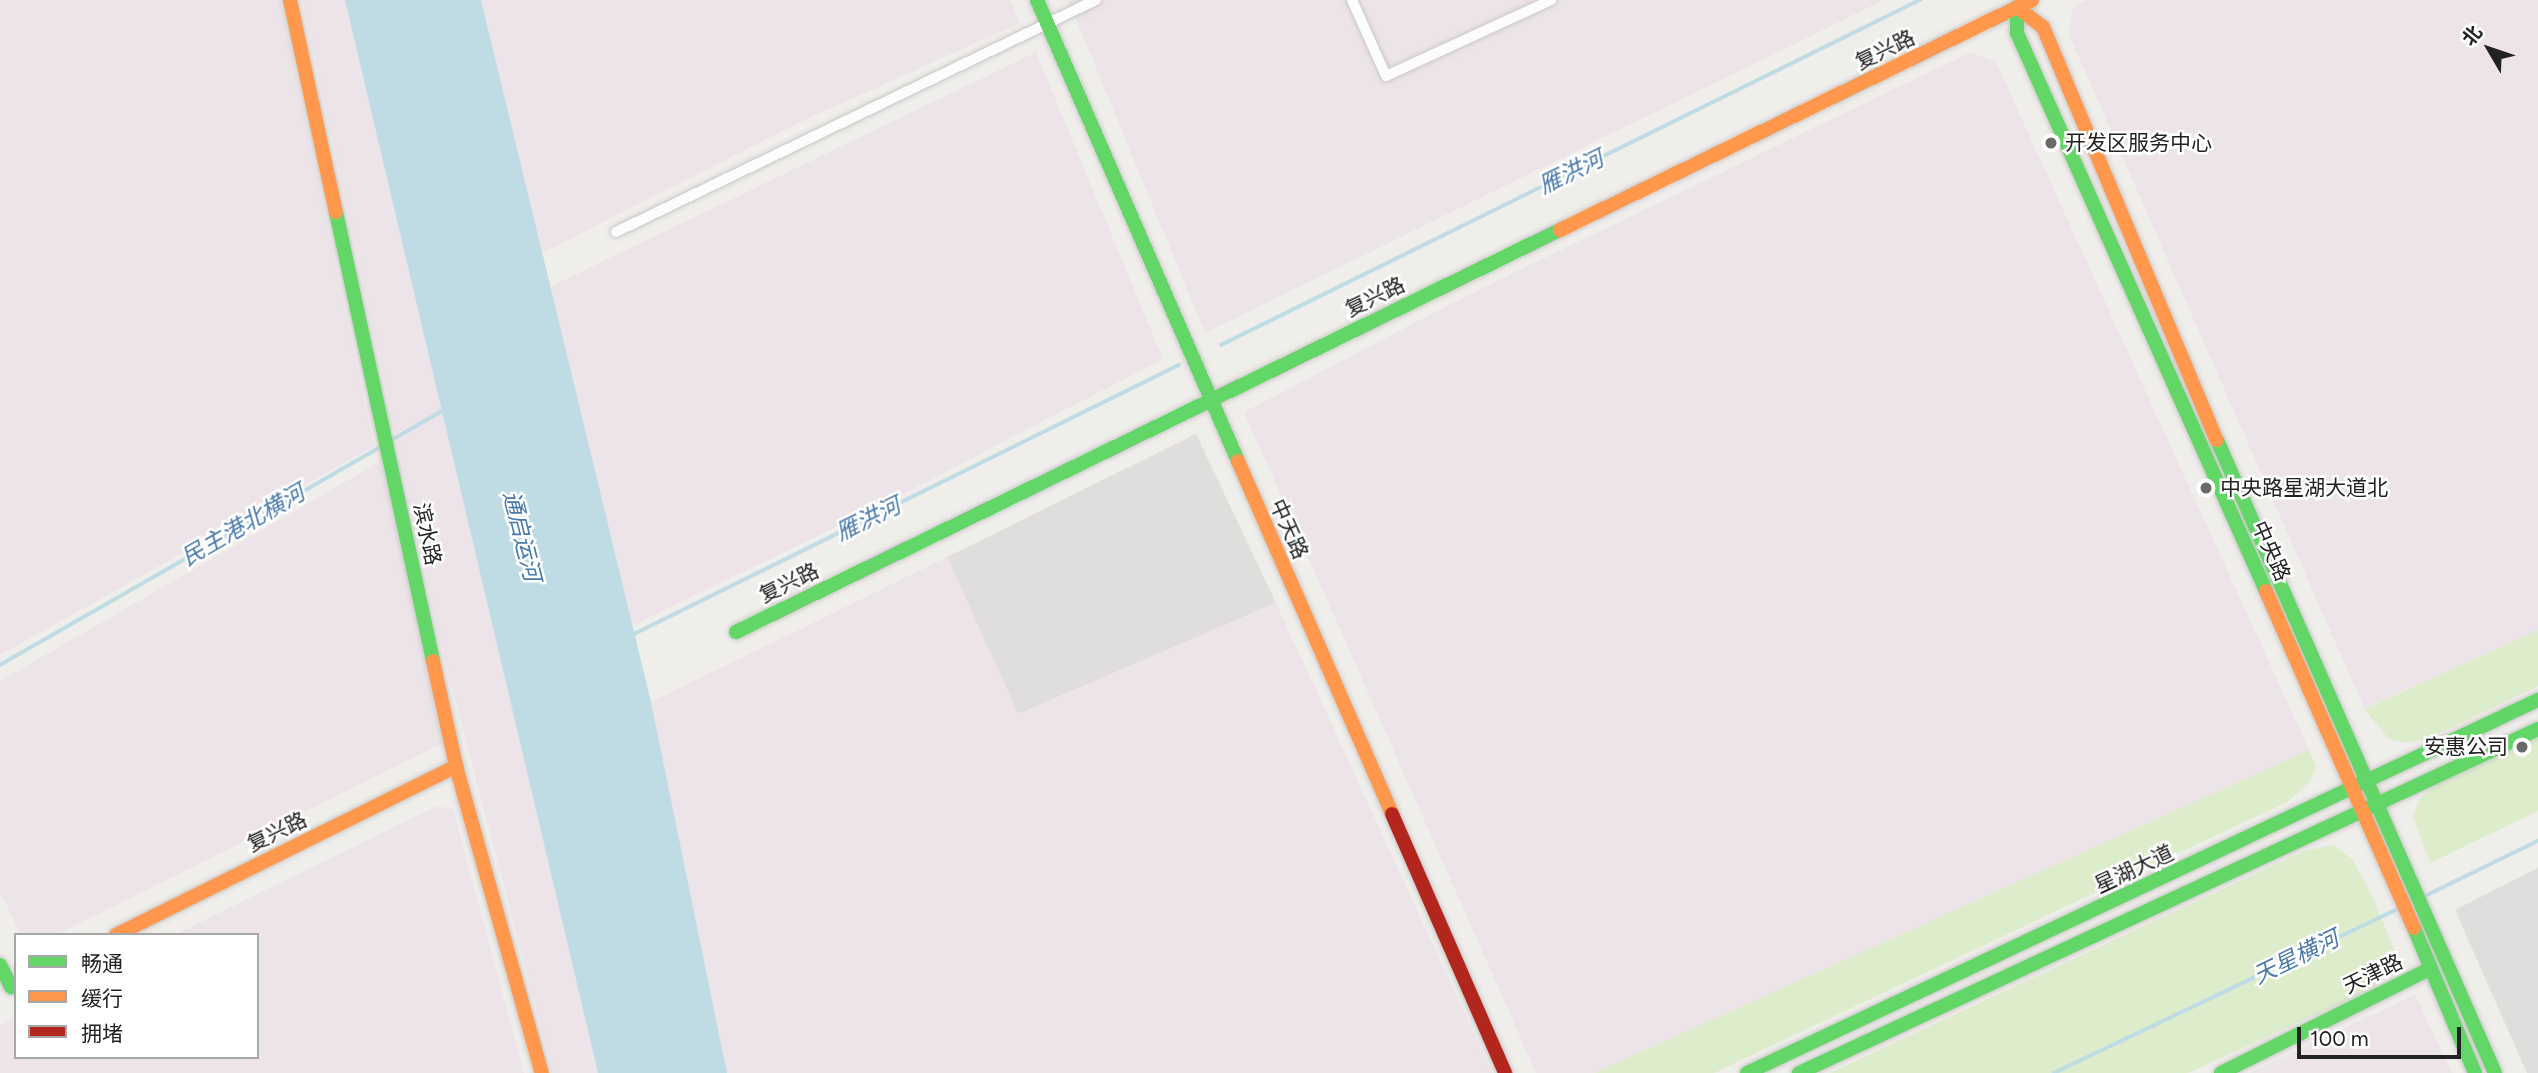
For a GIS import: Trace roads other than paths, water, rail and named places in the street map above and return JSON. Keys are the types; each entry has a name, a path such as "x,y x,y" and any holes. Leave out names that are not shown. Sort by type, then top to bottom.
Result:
{"street":[{"name":"滨水路","path":"290,0 456,766 542,1073"},
{"name":"中天路","path":"1038,0 1210,401 1505,1073"},
{"path":"616,232 1096,0"},
{"path":"1352,0 1386,76 1551,0"},
{"name":"复兴路","path":"736,632 2015,4 2032,0"},
{"path":"2015,4 2043,27 2360,784"},
{"name":"中央路","path":"2015,4 2017,33 2370,807 2407,873 2495,1073"},
{"name":"星湖大道","path":"1747,1073 2538,700"},
{"name":"星湖大道","path":"1799,1073 2538,729"},
{"name":"复兴路","path":"120,933 456,766"},
{"name":"中央路","path":"2370,807 2392,879 2475,1073"},
{"path":"0,965 9,988"},
{"name":"天津路","path":"2221,1073 2430,969"}],"water":[{"name":"通启运河","path":"345,0 481,0 651,702 727,1073 598,1073"}],"waterway":[{"name":"雁洪河","path":"1221,345 1920,0"},
{"name":"雁洪河","path":"630,636 1179,365"},
{"name":"民主港北横河","path":"390,441 444,410"},
{"name":"民主港北横河","path":"0,665 384,445"},
{"name":"天星横河","path":"2423,897 2538,841"},
{"name":"天星横河","path":"2054,1073 2400,908"}],"place":[{"name":"开发区服务中心","path":"2051,143"},
{"name":"中央路星湖大道北","path":"2206,488"},
{"name":"安惠公司","path":"2522,747"}]}
